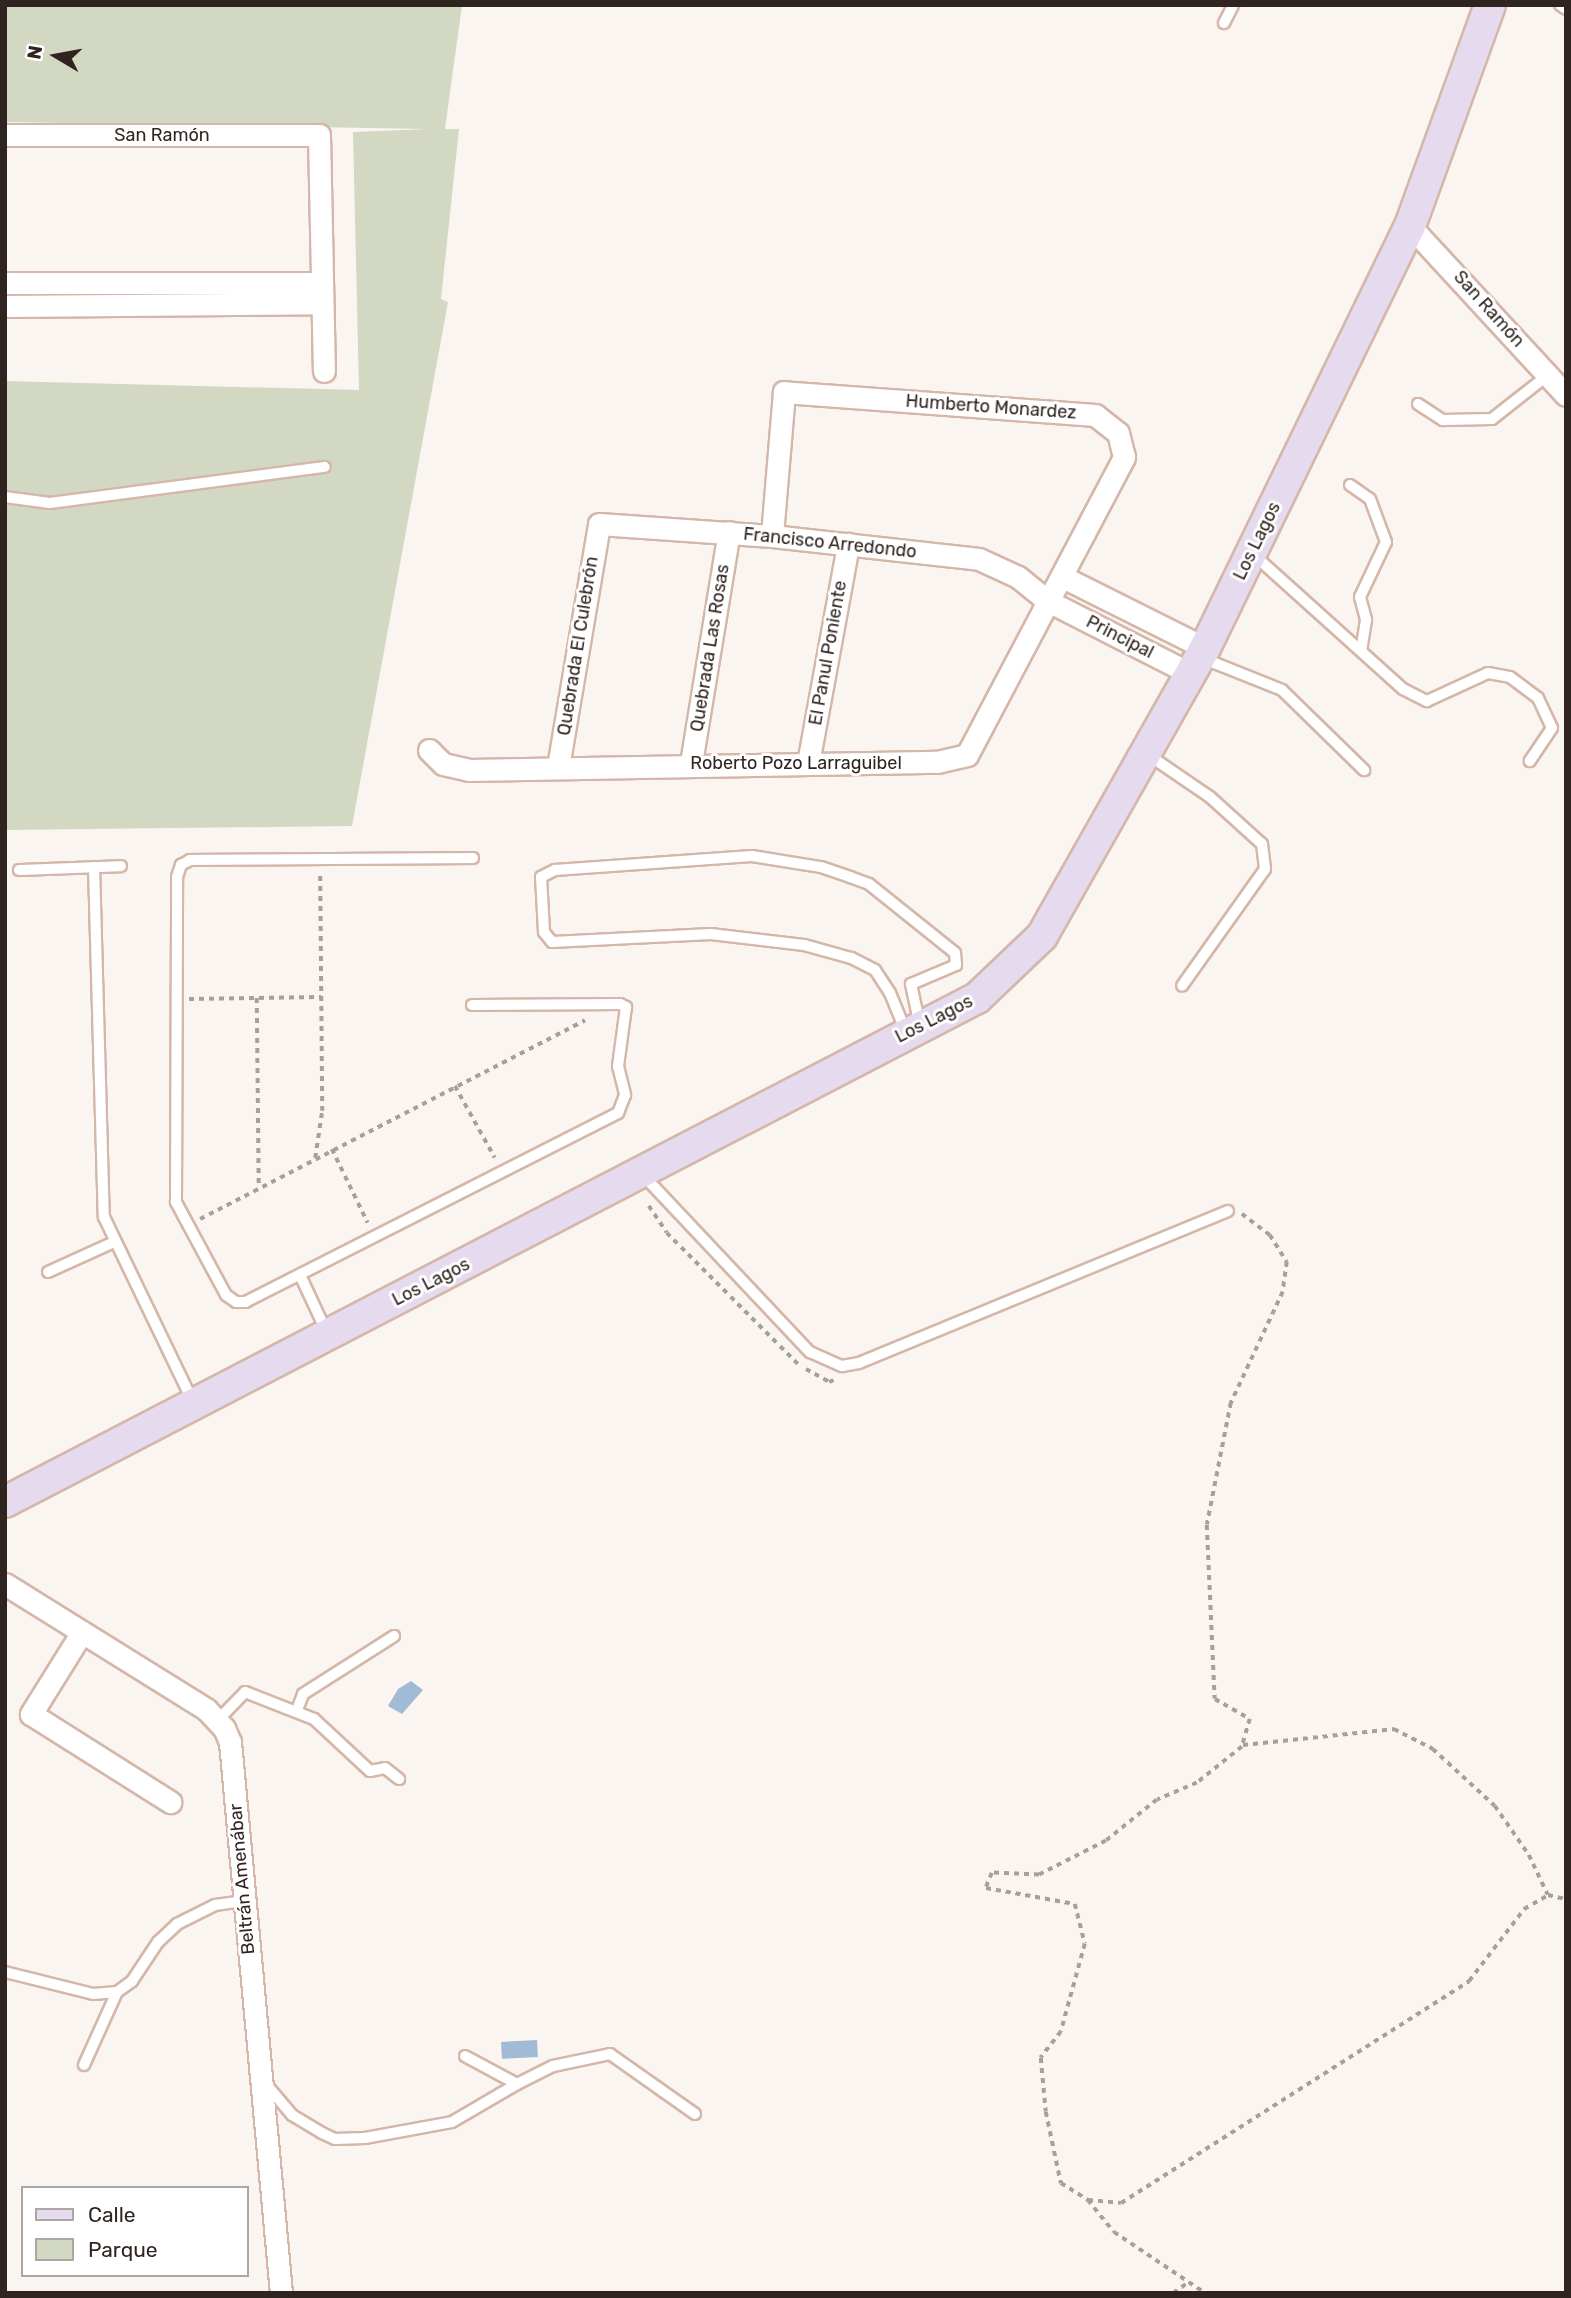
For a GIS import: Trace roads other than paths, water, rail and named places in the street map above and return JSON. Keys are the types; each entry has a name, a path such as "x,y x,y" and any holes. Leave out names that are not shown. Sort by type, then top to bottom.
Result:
{"main road":[{"name":"Los Lagos","path":"5,1502 977,998 1042,936 1199,660 1410,226 1490,5"}],"street":[{"name":"San Ramón","path":"5,135 319,135 321,293"},
{"name":"San Ramón","path":"1410,226 1566,395"},
{"path":"5,283 133,283 321,293"},
{"path":"133,283 134,305"},
{"path":"5,306 134,305 321,293"},
{"path":"321,293 324,370"},
{"name":"Humberto Monardez","path":"772,536 784,392 1095,415 1118,433 1124,457 1063,577"},
{"name":"Francisco Arredondo","path":"598,524 729,532 979,559 1018,577 1048,601"},
{"name":"Quebrada El Culebrón","path":"558,768 598,524"},
{"name":"Quebrada Las Rosas","path":"691,763 729,532"},
{"name":"El Panul Poniente","path":"808,763 848,544"},
{"name":"Roberto Pozo Larraguibel","path":"429,750 443,764 468,770 691,763 937,762 967,755 1063,577"},
{"name":"Principal","path":"1063,577 1199,660"},
{"name":"Principal","path":"1048,601 1199,660"},
{"path":"5,1584 218,1720"},
{"path":"82,1632 31,1714 170,1802"},
{"name":"Beltrán Amenábar","path":"218,1720 230,1742 281,2293"}],"lane":[{"path":"1224,23 1233,5"},
{"path":"1560,5 1566,9"},
{"path":"1418,404 1443,420 1492,419 1548,375"},
{"path":"5,497 50,503 325,467"},
{"path":"1350,485 1370,499 1386,542 1360,597 1366,620 1361,651"},
{"path":"1251,552 1403,689 1427,701 1488,673 1510,677 1538,698 1552,728 1530,761"},
{"path":"1199,660 1282,690 1364,770"},
{"path":"1146,754 1210,797 1262,844 1265,869 1182,986"},
{"path":"752,856 821,867 869,884 955,953 956,965 911,984 913,1029 875,970 851,958 816,948 753,936 711,934 552,942 544,932 541,877 555,870 752,856"},
{"path":"472,1005 593,1003 626,1007 618,1066 624,1104 618,1113 246,1302 236,1303 226,1295 176,1202 177,877 181,865 190,860 473,858"},
{"path":"19,870 121,866"},
{"path":"94,867 102,1196 114,1242 194,1404"},
{"path":"636,1177 810,1352 842,1366 859,1363 1229,1215"},
{"path":"48,1272 114,1242"},
{"path":"300,1275 328,1335"},
{"path":"298,1710 303,1695 394,1636"},
{"path":"218,1720 245,1692 298,1710 314,1719 370,1771 385,1768 399,1779"},
{"path":"84,2065 117,1992 132,1981 158,1942 177,1924 208,1907 243,1901"},
{"path":"5,1972 93,1994 117,1992"},
{"path":"258,2064 267,2086 292,2115 343,2140 452,2122 553,2066 610,2054 695,2114"},
{"path":"465,2056 517,2084"}],"water":[{"path":"411,1681 423,1690 402,1714 388,1706 398,1689"},
{"path":"537,2040 538,2057 502,2059 501,2042"}]}
